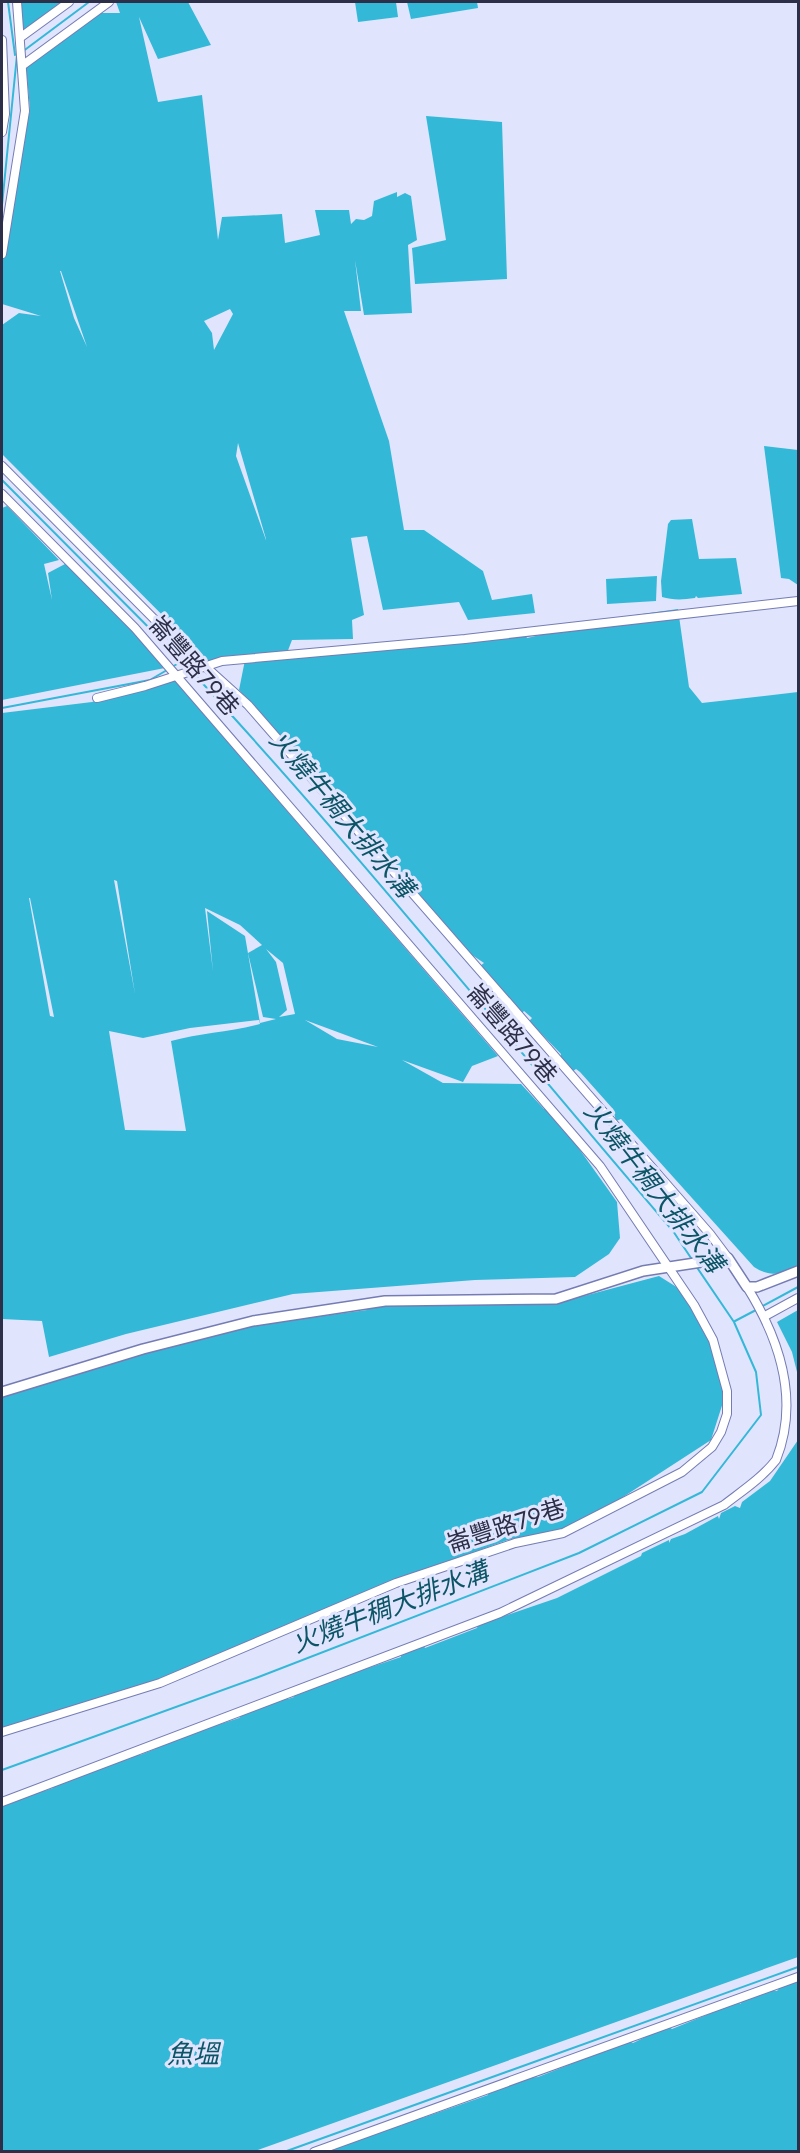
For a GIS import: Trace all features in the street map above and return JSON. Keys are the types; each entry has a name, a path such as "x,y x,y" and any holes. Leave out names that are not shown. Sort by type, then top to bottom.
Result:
{"street":[{"path":"2,254 25,111 17,2"},
{"path":"21,37 69,2"},
{"path":"23,65 109,2"},
{"path":"2,40 5,114 2,132"},
{"path":"2,466 166,631 248,705 710,1234 765,1316 790,1364 795,1399 790,1432 776,1460 754,1482 724,1505 500,1613 2,1802"},
{"name":"崙豐路79巷","path":"2,494 135,628 176,674 600,1166 694,1305 713,1341 727,1391 727,1414 721,1432 712,1447 682,1472 563,1533 514,1543 396,1583 160,1683 2,1732"},
{"path":"97,698 145,686 205,665 287,653 465,639 798,601"},
{"path":"2,1392 143,1349 253,1321 385,1301 556,1299 643,1271 668,1269 728,1258"},
{"path":"747,1287 757,1287 798,1271"},
{"path":"765,1316 798,1299"},
{"path":"314,2151 798,1977"}],"water":[{"path":"19,2 65,2 24,32"},
{"path":"116,2 188,2 211,45 158,59 139,17 158,102 202,95 218,240 222,217 282,214 285,243 320,235 315,210 349,210 351,224 356,219 364,220 372,216 374,201 397,192 397,197 405,193 411,196 417,240 408,245 412,313 364,315 355,260 361,311 344,311 389,441 404,530 424,530 483,571 492,600 532,594 535,613 468,620 459,602 383,610 367,536 351,538 364,615 352,620 353,639 292,640 287,653 211,664 2,454 2,325 19,313 41,316 2,304 2,252 30,109 26,66 100,13 120,13","holes":["61,271 87,347 74,318","230,309 233,314 214,350 212,333 204,321","238,443 266,540 236,456"]},
{"path":"355,2 396,2 398,17 358,22"},
{"path":"407,2 477,2 478,8 411,19"},
{"path":"426,116 502,122 507,279 415,284 412,248 446,240"},
{"path":"764,446 798,450 798,585 789,579 781,578"},
{"path":"7,506 59,560 44,564 52,600 48,573 65,564 170,667 2,700 2,508"},
{"path":"692,519 699,559 736,558 742,594 681,599 662,597 661,581 668,524 671,520"},
{"path":"657,576 656,601 607,604 606,579"},
{"path":"678,609 689,687 702,703 798,692 798,1265 776,1274 766,1273 754,1267 621,1119 616,1121 613,1109 580,1072 576,1069 572,1072 560,1058 561,1054 529,1021 532,1018 524,1011 522,1013 480,966 484,963 472,955 399,871 395,862 393,863 239,690 245,660 523,628 527,638 562,630 563,633 567,630 567,632 585,629 585,622"},
{"path":"171,676 498,1056 472,1066 463,1082 402,1060 443,1083 521,1084 544,1109 550,1108 617,1202 620,1238 609,1254 575,1277 475,1280 293,1294 126,1334 49,1357 42,1321 2,1319 2,713 92,702","holes":["114,880 117,881 135,994","29,898 30,898 54,1017 50,1016","205,908 240,925 262,945 248,953 263,1017 276,1019 260,1023 245,936 207,911 213,971","266,949 283,963 295,1014 279,1017 287,1010 276,962","259,1020 260,1024 171,1041 186,1131 125,1130 109,1031 143,1038 190,1028","305,1020 378,1047 337,1039"]},
{"path":"659,1276 686,1293 719,1352 726,1393 711,1440 620,1499 559,1531 511,1539 418,1572 170,1675 89,1703 2,1729 2,1392 217,1330 367,1310 366,1300 462,1296 580,1297"},
{"path":"798,1310 798,1376 792,1352 777,1322"},
{"name":"魚塭","path":"798,1440 798,1957 255,2151 2,2152 2,1804 42,1788 44,1791 53,1788 54,1784 72,1777 73,1780 73,1777 82,1774 83,1776 84,1773 131,1758 140,1752 140,1755 155,1749 156,1745 239,1718 244,1713 279,1699 280,1702 281,1698 289,1695 288,1699 294,1697 293,1692 300,1693 328,1681 327,1684 330,1680 338,1678 339,1680 341,1677 401,1657 401,1654 424,1646 425,1648 477,1628 478,1625 557,1598 641,1556 642,1553 669,1540 669,1543 671,1539 718,1516 719,1519 721,1513 735,1506 740,1508 742,1502 770,1481"},
{"path":"798,1980 798,2151 328,2152 399,2123 400,2126 421,2116 422,2118 488,2095 488,2091 527,2078 538,2077 629,2041 633,2043 668,2026 672,2029 738,2002 741,2004 740,2002 769,1990 777,1991 780,1987"}],"waterway":[{"path":"8,2 15,55"},
{"name":"火燒牛稠大排水溝","path":"22,52 89,2"},
{"name":"火燒牛稠大排水溝","path":"2,205 17,55"},
{"name":"火燒牛稠大排水溝","path":"2,480 190,669"},
{"path":"172,667 182,661"},
{"path":"2,708 150,680 167,670"},
{"name":"火燒牛稠大排水溝","path":"194,674 376,880 673,1231 693,1261"},
{"name":"火燒牛稠大排水溝","path":"2,1770 256,1678 579,1553 702,1492 761,1415 756,1372 734,1322 696,1266"},
{"path":"761,1307 798,1287"},
{"path":"735,1321 756,1310"},
{"path":"284,2152 798,1967"}]}
